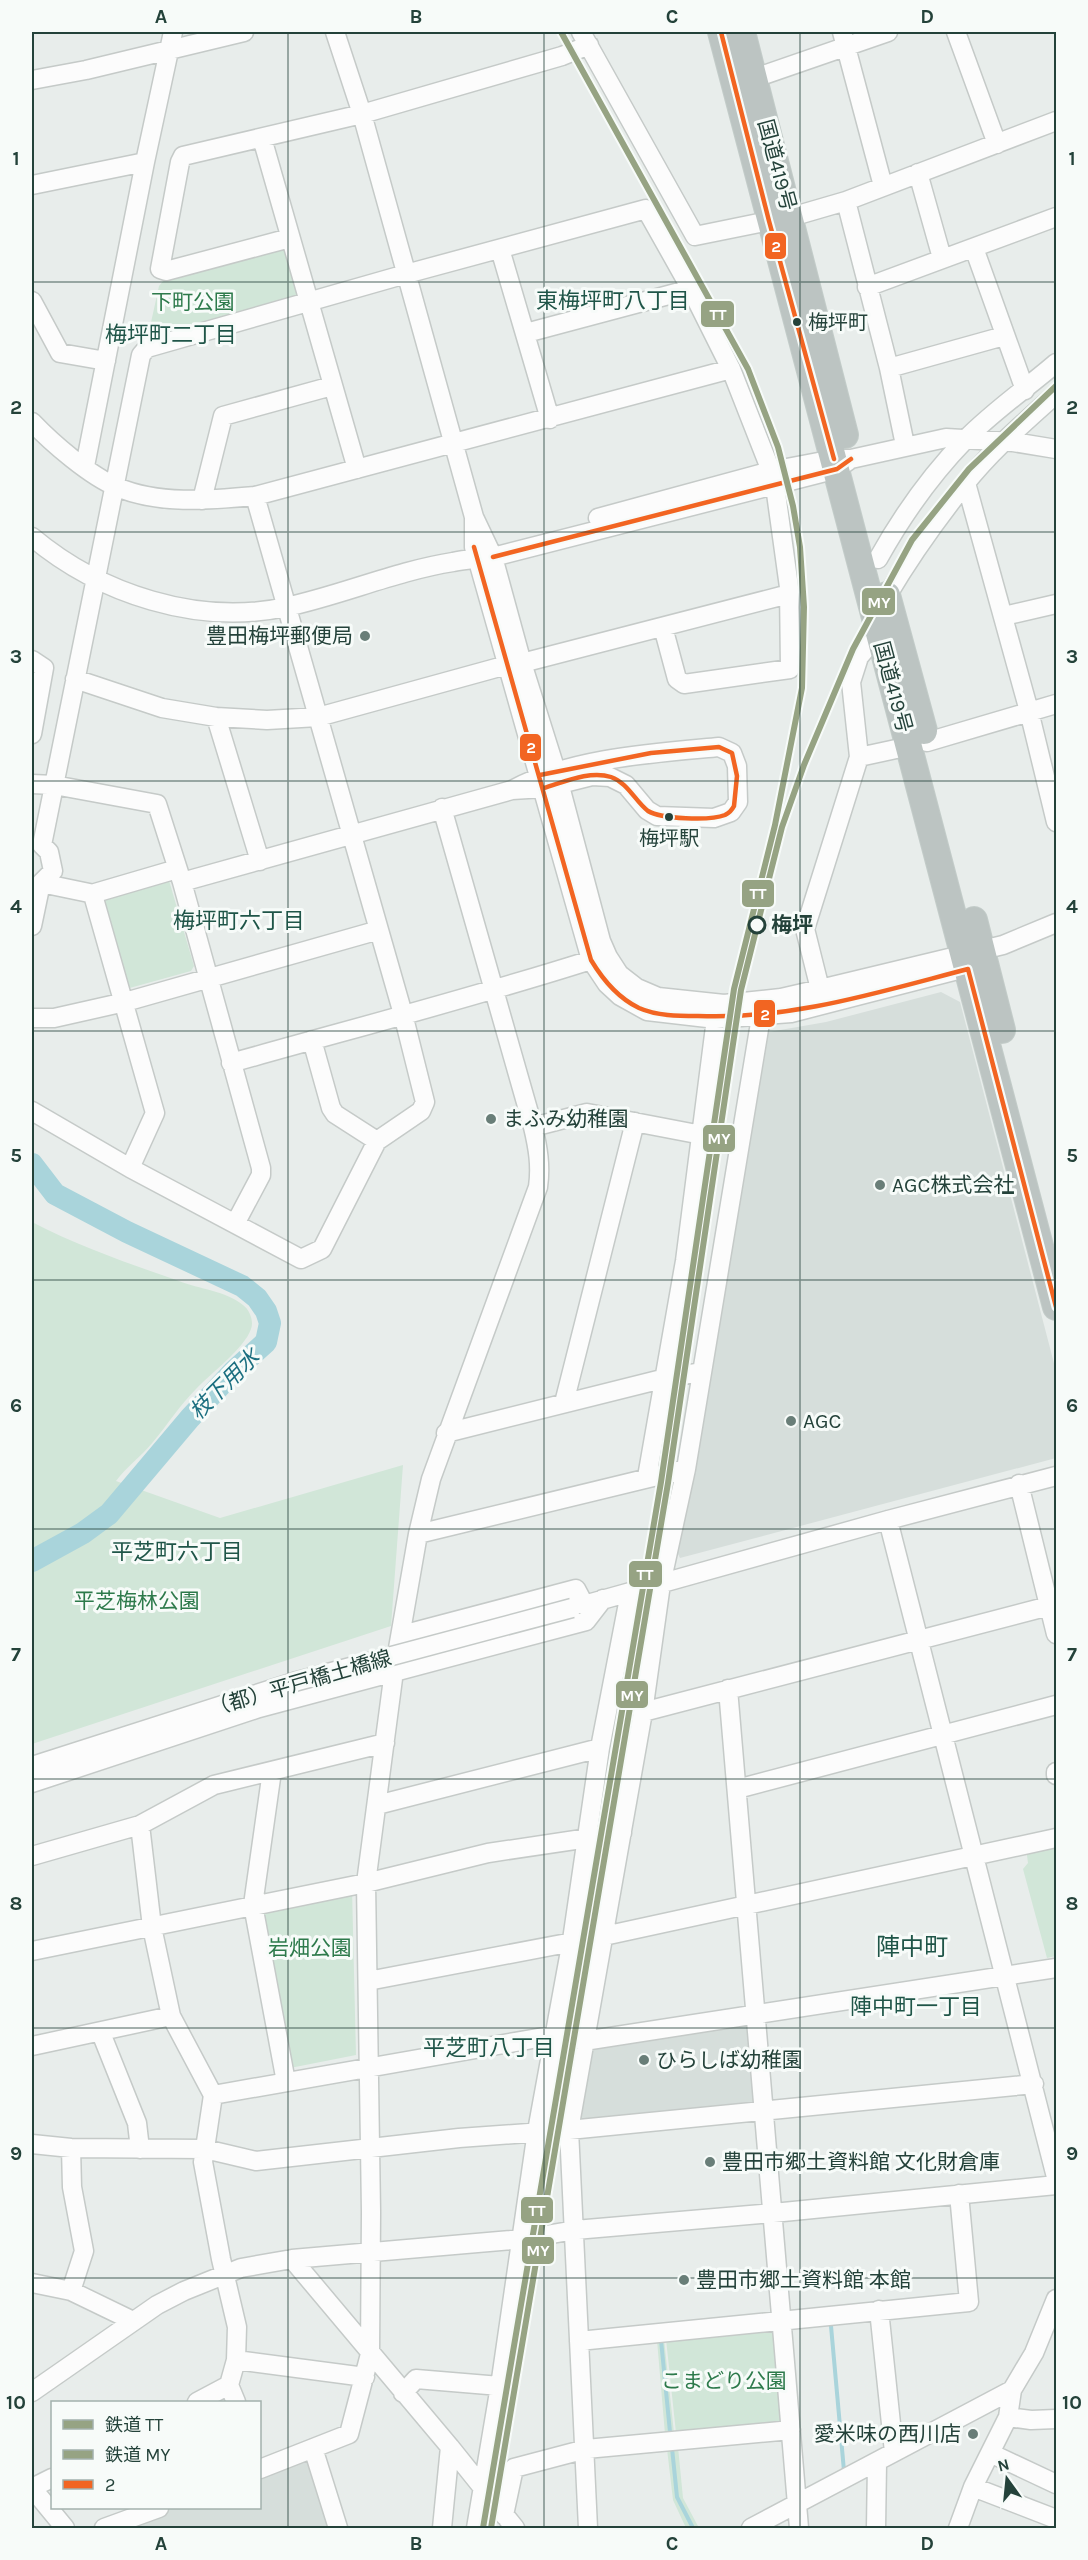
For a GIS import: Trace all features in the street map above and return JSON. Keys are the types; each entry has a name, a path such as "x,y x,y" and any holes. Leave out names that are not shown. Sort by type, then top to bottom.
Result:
{"highway":[{"name":"国道419号","path":"721,32 780,219 840,462 880,639 919,744"},
{"name":"国道419号","path":"742,32 755,78 780,219"},
{"name":"国道419号","path":"840,462 878,559 919,744 980,955 1056,1239"},
{"name":"国道419号","path":"980,955 1056,1307"}],"street":[{"path":"85,466 145,162 174,32"},
{"path":"32,80 244,32"},
{"path":"335,32 362,114 549,780 601,942 619,974 637,988 658,997 724,1004 781,998 980,955"},
{"path":"755,78 844,39 888,32"},
{"path":"956,32 997,144"},
{"path":"290,238 166,271 160,269 183,156 362,114 562,56 585,38 695,237 780,219 846,201 1056,121"},
{"path":"844,39 883,186"},
{"path":"262,138 357,469"},
{"path":"32,185 145,162"},
{"path":"918,173 942,258"},
{"path":"846,201 889,368 905,445"},
{"path":"32,926 41,883 53,871 50,852 42,845 141,355 147,348 646,209 691,289 731,369 773,478 786,551 790,669 783,672 684,684 677,679 663,627"},
{"path":"867,287 942,258 1055,221"},
{"path":"974,248 1025,390"},
{"path":"500,249 550,419"},
{"path":"526,333 691,289"},
{"path":"32,301 60,353 106,361"},
{"path":"889,368 1004,336"},
{"path":"878,559 894,530 915,501 966,439 1056,363"},
{"path":"32,422 85,466 116,487 159,496 202,500 255,496 731,369"},
{"path":"202,500 223,416 332,386"},
{"path":"887,596 911,555 966,483 1004,442 1056,394"},
{"path":"32,537 96,580 154,602 199,610 246,612 286,607 484,552 905,445 946,438 1004,442 1056,450"},
{"path":"966,483 1004,616 1056,817"},
{"path":"32,1111 130,1168 301,1259 322,1249 377,1141 421,1111 425,1102 403,1014 255,496"},
{"path":"75,679 162,708 216,717 267,720 318,717 789,594"},
{"path":"1004,616 1056,604"},
{"path":"820,989 805,929 859,757 851,682 859,657 870,644 880,639"},
{"path":"32,660 44,668 32,734"},
{"path":"859,757 919,744 1056,704"},
{"path":"216,717 260,861"},
{"path":"41,883 94,894 260,861 442,808 651,753 719,747 732,753 737,766 738,802 731,812 714,818 657,816 647,810 626,785 610,777 592,776 549,780"},
{"path":"549,780 591,960 607,984 620,996 647,1011 716,1019 761,1017 823,1006 980,955 1056,923"},
{"path":"32,784 54,785 157,804 180,876 261,1168 261,1175 235,1224"},
{"path":"261,2469 349,2434 370,2354 372,2251 366,1883 394,1671 418,1534 431,1479 538,1187 540,1157 533,1127 442,808"},
{"path":"94,894 156,1113 130,1168"},
{"path":"32,1018 54,1018 125,1002 379,930"},
{"path":"231,1063 495,990 591,960"},
{"path":"588,2529 586,2449 569,2130 643,1712 662,1584 686,1469 761,1017"},
{"path":"647,1477 685,1262 716,1019"},
{"path":"312,1040 331,1108 335,1114 377,1141"},
{"path":"533,1127 587,1113 702,1135"},
{"path":"564,1403 635,1122"},
{"path":"446,1433 666,1378 702,1372"},
{"path":"418,1534 686,1469"},
{"name":"（都）平戸橋土橋線","path":"32,1766 294,1682 630,1593 1019,1484 1056,1476"},
{"path":"1019,1484 1056,1634"},
{"path":"888,1520 1056,2177"},
{"path":"402,1635 576,1589 578,1607"},
{"path":"476,2529 523,2239 537,2131 572,1940 600,1748 630,1593"},
{"path":"32,1783 259,1708 586,1621 603,1599"},
{"path":"643,1712 1049,1606"},
{"path":"728,1689 799,2529"},
{"path":"737,1789 1056,1705"},
{"path":"32,1856 140,1825 214,1785 385,1743"},
{"path":"376,1805 600,1748"},
{"path":"272,1771 253,1905 286,2082"},
{"path":"140,1825 152,1927 171,2016 213,2095 203,2162 237,2327 236,2360 229,2385 235,2401"},
{"path":"32,1951 366,1883 488,1853 622,1833"},
{"path":"368,1982 572,1940 604,1936 1056,1838"},
{"path":"213,2095 555,2035 584,2041 1056,1968"},
{"path":"32,2046 101,2033 171,2016"},
{"path":"101,2033 137,2123 140,2149"},
{"path":"32,2144 70,2148 205,2149 256,2161 537,2131 569,2130 1034,2084"},
{"path":"70,2148 72,2187 84,2251 71,2290"},
{"path":"32,2392 133,2320 184,2291 241,2268 292,2259 523,2239 575,2230 1056,2185"},
{"path":"579,2341 969,2302 959,2194"},
{"path":"292,2259 450,2447 509,2522"},
{"path":"32,2283 71,2290 133,2320"},
{"path":"958,2529 973,2487 1008,2417 1012,2390 1034,2353 1056,2299"},
{"path":"879,2310 894,2452"},
{"path":"236,2360 365,2377"},
{"path":"403,2393 416,2379 500,2386"},
{"path":"201,2401 229,2385"},
{"path":"751,2529 1012,2390"},
{"path":"1008,2417 1031,2420 1056,2419"},
{"path":"509,2522 514,2468 586,2449 791,2430"},
{"path":"442,2529 450,2447"},
{"path":"313,2448 338,2529"},
{"path":"990,2453 1056,2484"},
{"path":"876,2529 877,2463"},
{"path":"51,2478 32,2488 64,2529"},
{"path":"973,2487 1056,2519"},
{"path":"104,2529 156,2509"}],"shaded area":[{"path":"941,992 960,1002 1056,1371 1056,1458 680,1558 677,1552 763,1033 826,1022"},
{"path":"749,2020 757,2107 575,2124 590,2044"},
{"path":"305,2458 312,2461 332,2528 118,2528 171,2509 261,2509 261,2475"}],"green space":[{"name":"下町公園","path":"283,248 289,251 301,297 156,341 148,336 159,286 163,281"},
{"path":"168,877 194,966 191,971 126,989 101,892"},
{"name":"平芝梅林公園","path":"32,1222 104,1254 187,1284 229,1296 245,1307 251,1316 251,1329 242,1345 190,1395 149,1447 116,1481 220,1518 403,1465 391,1626 32,1744"},
{"path":"1056,1841 1056,1956 1047,1958 1023,1869 1028,1863 1026,1848"},
{"name":"岩畑公園","path":"352,1889 356,2055 290,2068 258,1909"},
{"name":"こまどり公園","path":"775,2329 783,2422 676,2433 666,2339"},
{"path":"664,2339 674,2433 665,2434 657,2340"},
{"path":"678,2447 683,2498 699,2528 686,2528 673,2500 667,2449"}],"waterway":[{"name":"枝下用水","path":"32,1164 55,1194 127,1232 242,1286 257,1298 266,1311 270,1323 266,1342 233,1372 190,1418 109,1514 83,1533 32,1561"},
{"path":"831,2326 844,2471"},
{"path":"661,2340 670,2432"},
{"path":"672,2448 677,2497 693,2528"}],"rail line":[{"name":"TT","path":"483,2528 661,1482 734,989 775,825 802,688 804,607 800,547 793,506 778,447 748,369 561,32"},
{"name":"MY","path":"491,2528 668,1483 741,990 782,827 804,765 853,649 912,540 969,469 1056,386"}],"transit line":[{"name":"2","path":"721,32 769,221 834,459"},
{"name":"2","path":"493,557 837,469 851,459"},
{"name":"2","path":"474,547 591,960 618,994 639,1008 660,1014 675,1016 767,1014 834,1003 968,969"},
{"name":"2","path":"540,775 651,753 719,747 732,753 737,776 732,809 725,815 708,818 654,814 643,807 622,783 603,775 577,778 544,788"},
{"name":"2","path":"968,969 1056,1307"}],"place":[{"name":"梅坪町","path":"797,322"},
{"name":"豊田梅坪郵便局","path":"365,636"},
{"name":"梅坪駅","path":"669,817"},
{"name":"梅坪","path":"757,925"},
{"name":"まふみ幼稚園","path":"491,1119"},
{"name":"AGC株式会社","path":"880,1185"},
{"name":"AGC","path":"791,1421"},
{"name":"ひらしば幼稚園","path":"644,2060"},
{"name":"豊田市郷土資料館 文化財倉庫","path":"710,2162"},
{"name":"豊田市郷土資料館 本館","path":"684,2280"},
{"name":"愛米味の西川店","path":"973,2434"}],"district":[{"name":"東梅坪町八丁目","path":"613,300"},
{"name":"梅坪町二丁目","path":"171,334"},
{"name":"梅坪町六丁目","path":"239,920"},
{"name":"平芝町六丁目","path":"177,1551"},
{"name":"陣中町","path":"912,1947"},
{"name":"陣中町一丁目","path":"916,2006"},
{"name":"平芝町八丁目","path":"489,2047"}]}
